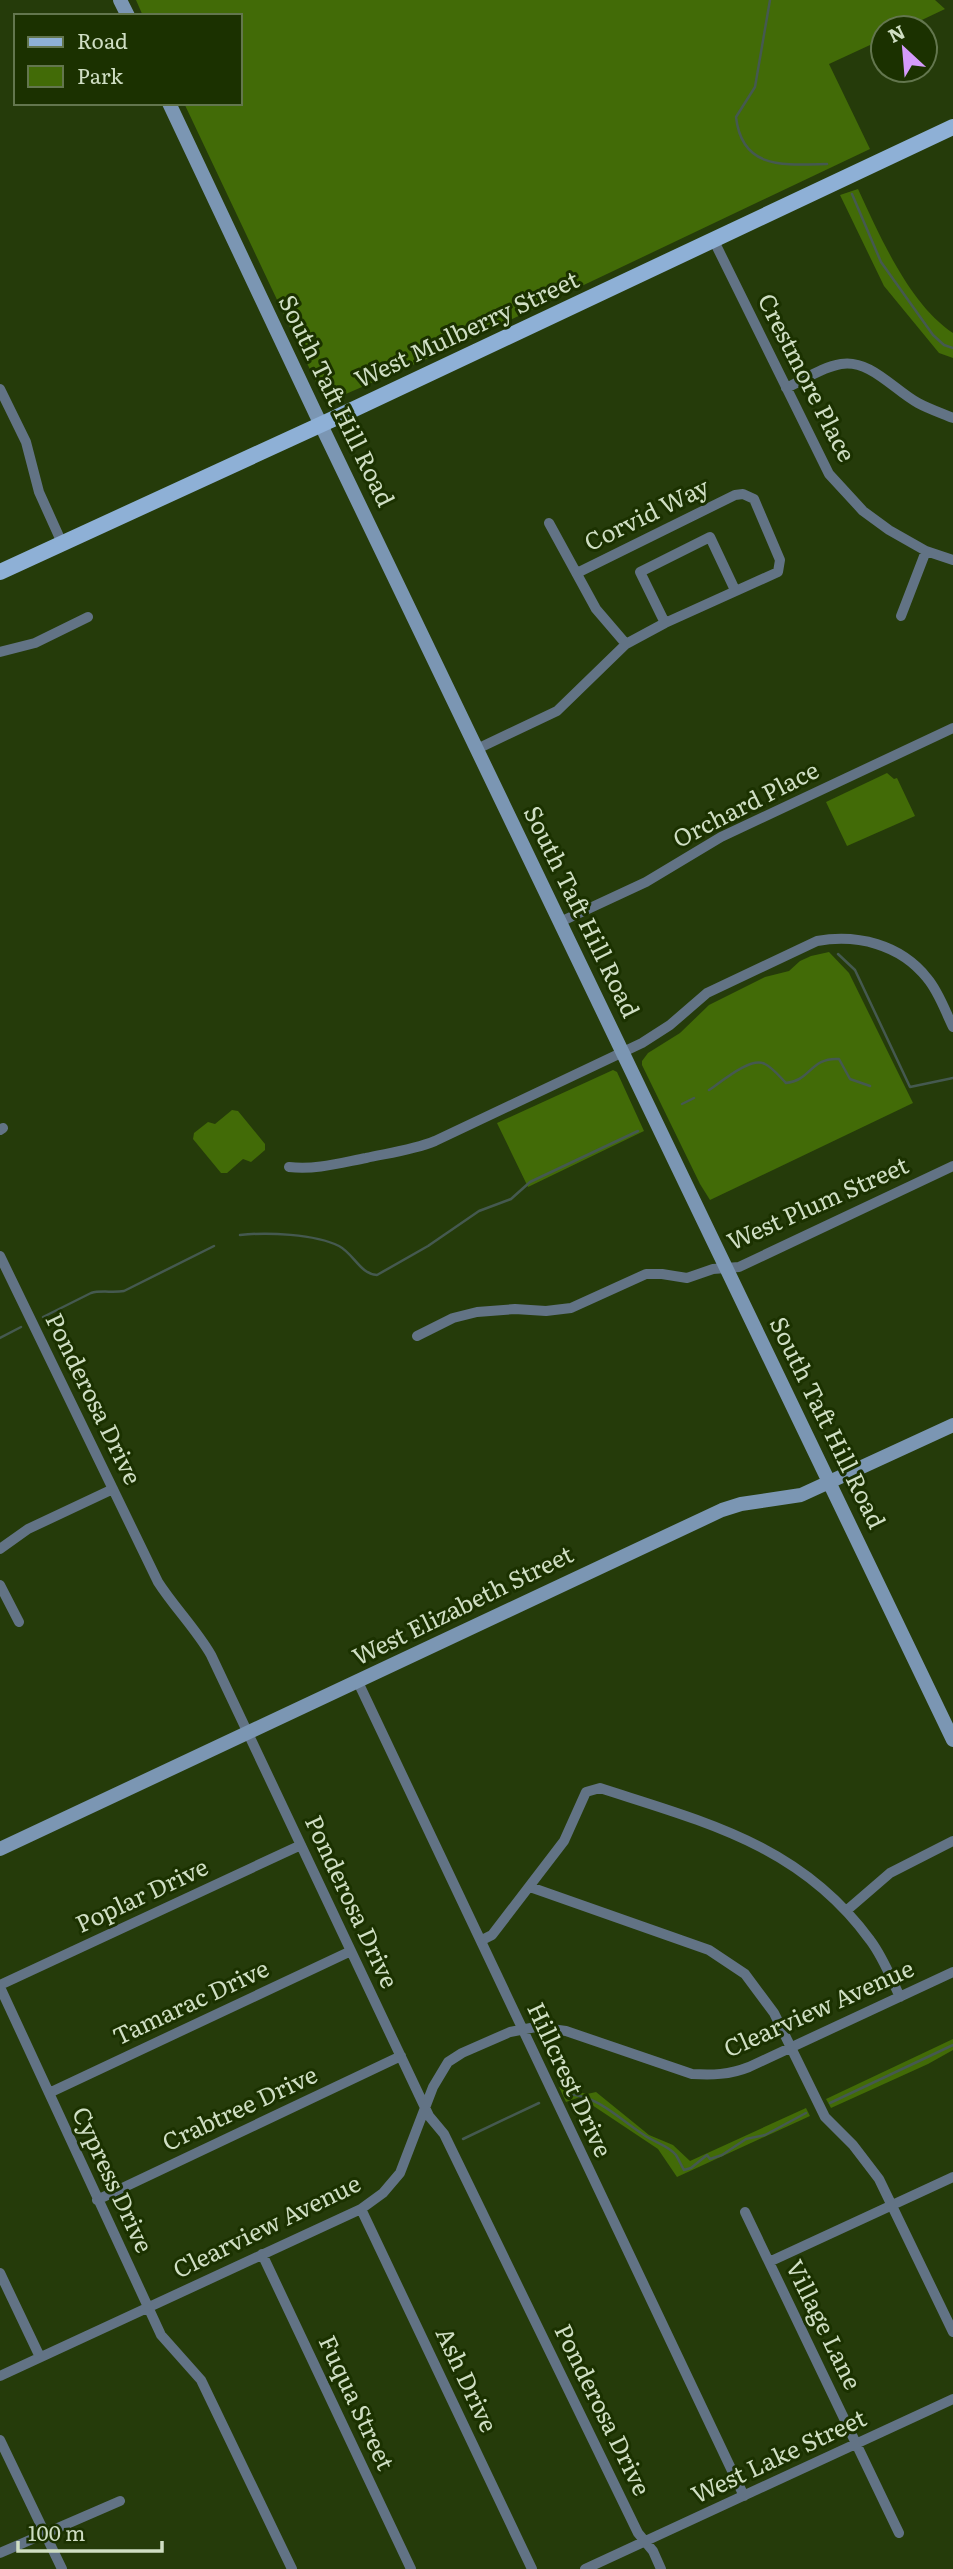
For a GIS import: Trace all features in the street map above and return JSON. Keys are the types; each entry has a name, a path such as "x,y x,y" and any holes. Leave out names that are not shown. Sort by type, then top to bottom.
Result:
{"main road":[{"name":"South Taft Hill Road","path":"170,105 953,1740"},
{"name":"West Mulberry Street","path":"0,572 321,425 953,127"},
{"name":"West Elizabeth Street","path":"0,1849 731,1506 791,1498 830,1483 953,1426"}],"street":[{"name":"Crestmore Place","path":"713,240 829,474 845,493 889,530 926,551 953,560"},
{"path":"786,388 822,370 851,363 868,369 918,403 953,418"},
{"path":"0,389 26,442 39,492 62,543"},
{"name":"Corvid Way","path":"578,573 735,495 743,494 754,499 780,560 778,572 735,590"},
{"path":"549,523 596,609 626,644"},
{"path":"477,749 557,711 626,644 735,590 710,537 640,572 665,623"},
{"path":"901,616 926,551"},
{"path":"0,652 35,643 88,617"},
{"name":"Orchard Place","path":"560,922 646,882 721,837 953,728"},
{"path":"289,1167 309,1169 420,1147 659,1034 692,1004 719,986 803,946 831,938 857,939 880,945 910,962 932,985 953,1027"},
{"name":"West Plum Street","path":"417,1336 453,1318 477,1312 502,1309 560,1310 577,1306 646,1274 687,1278 713,1269 739,1266 953,1166"},
{"name":"Ponderosa Drive","path":"0,1256 158,1581 205,1645 425,2107 444,2134 632,2521 653,2551 661,2569"},
{"path":"0,1549 28,1529 113,1489"},
{"path":"0,1584 19,1622"},
{"name":"Hillcrest Drive","path":"358,1682 744,2496"},
{"path":"482,1940 492,1935 564,1841 582,1798 593,1789 600,1788 717,1826 746,1838 791,1863 846,1911 872,1942 900,1997"},
{"path":"846,1911 890,1873 953,1841"},
{"name":"Poplar Drive","path":"0,1986 301,1845"},
{"path":"530,1887 691,1943 723,1958 745,1974 760,1991 792,2048 825,2117 867,2162 953,2332"},
{"name":"Tamarac Drive","path":"49,2094 351,1951"},
{"name":"Clearview Avenue","path":"0,2376 361,2209 383,2193 400,2173 433,2087 448,2062 462,2053 520,2028 550,2027 692,2074 716,2075 736,2072 792,2048 953,1972"},
{"name":"Cypress Drive","path":"0,1986 161,2335 201,2379 292,2569"},
{"name":"Crabtree Drive","path":"97,2200 401,2056"},
{"path":"769,2262 953,2177"},
{"name":"Ash Drive","path":"361,2209 532,2569"},
{"name":"Village Lane","path":"745,2212 899,2533"},
{"name":"Fuqua Street","path":"262,2254 411,2569"},
{"path":"0,2273 40,2357"},
{"name":"West Lake Street","path":"585,2569 953,2399"},
{"path":"0,2440 62,2569"},
{"path":"0,2553 120,2501"}],"green space":[{"path":"136,0 935,0 945,9 934,14 869,14 869,45 829,64 870,149 447,350 332,400 323,397 185,105 242,105 242,14 142,14"},
{"path":"858,189 886,248 909,287 937,320 953,333 953,358 939,353 884,286 840,195"},
{"path":"887,773 894,779 897,778 915,816 847,846 826,802"},
{"path":"829,952 849,973 913,1103 710,1200 642,1061 648,1053 680,1033 709,1005 765,977 789,971 811,956"},
{"path":"613,1070 617,1072 644,1131 528,1187 497,1123"},
{"path":"232,1110 238,1111 265,1144 265,1150 251,1162 243,1159 227,1173 221,1173 193,1139 194,1133 208,1122 215,1124"},
{"path":"953,2039 953,2050 928,2064 831,2108 826,2099"},
{"path":"559,2087 587,2094 596,2092 649,2135 673,2145 690,2161 806,2108 810,2116 677,2177 658,2149 580,2097 566,2102"}],"waterway":[{"path":"770,0 755,87 736,117 740,134 747,147 768,161 795,165 827,164"},
{"path":"852,194 881,262 933,335 944,345 953,348"},
{"path":"838,954 855,970 910,1087 953,1078"},
{"path":"709,1090 736,1071 759,1062 774,1070 786,1083 801,1078 816,1065 829,1059 839,1059 850,1079 870,1086"},
{"path":"682,1104 694,1098"},
{"path":"240,1235 291,1235 329,1242 339,1246 366,1271 377,1275 428,1246 479,1211 511,1199 530,1182 638,1131"},
{"path":"43,1317 91,1293 124,1291 214,1246"},
{"path":"0,1338 21,1327"},
{"path":"830,2103 953,2045"},
{"path":"569,2094 600,2104 669,2149 676,2155 684,2170 691,2168 707,2155 710,2159 722,2155 746,2139 765,2135 806,2113"},
{"path":"463,2139 539,2103"}]}
